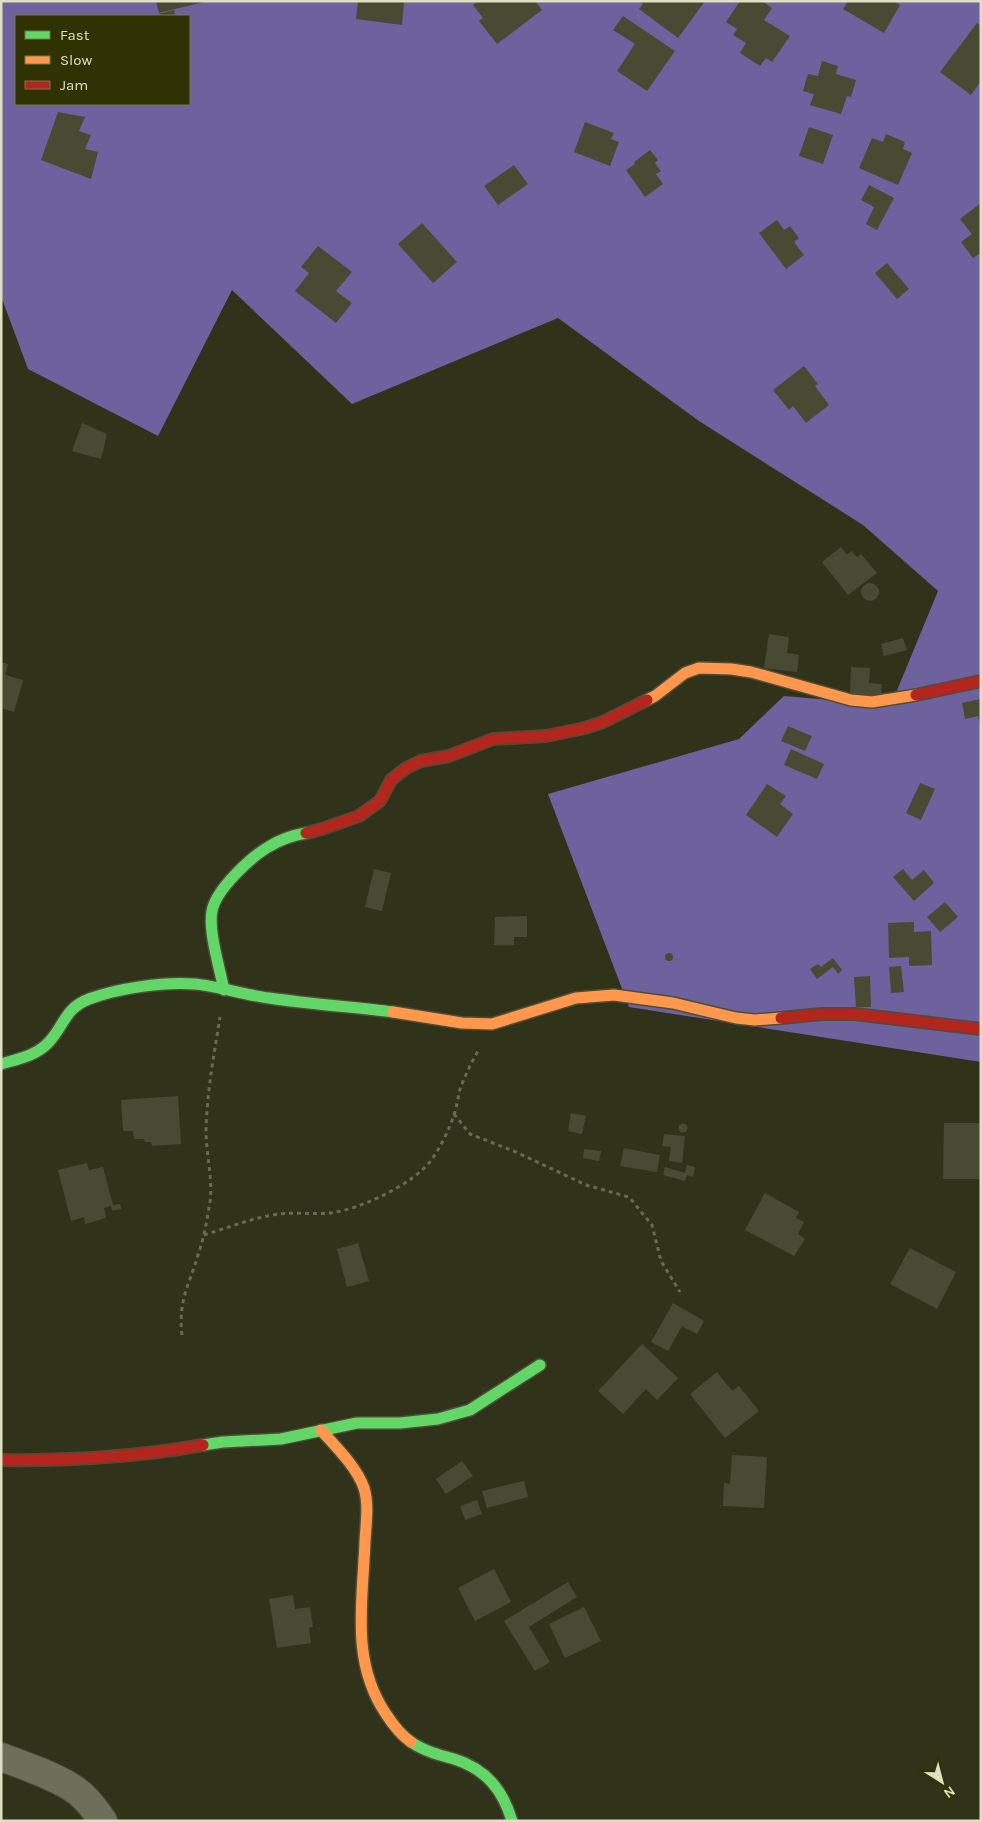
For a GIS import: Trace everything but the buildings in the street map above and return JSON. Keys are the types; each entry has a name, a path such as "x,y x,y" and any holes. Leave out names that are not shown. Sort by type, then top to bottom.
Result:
{"street":[{"path":"224,990 212,929 212,910 220,892 251,860 270,846 299,834 322,829 359,816 380,801 391,780 406,768 421,761 449,756 493,739 508,736 546,736 594,725 655,696 685,673 699,668 744,671 852,700 872,702 906,698 981,681"},
{"path":"1,1064 27,1057 37,1052 50,1042 68,1013 79,1004 120,990 162,984 194,984 268,998 403,1012 462,1023 492,1024 576,998 614,995 672,1002 736,1018 755,1020 822,1014 855,1014 981,1029"},
{"path":"1,1460 47,1461 170,1451 223,1442 281,1439 356,1423 400,1423 438,1419 470,1410 540,1365"},
{"path":"321,1430 350,1465 363,1485 367,1513 365,1566 360,1602 361,1648 371,1690 387,1716 407,1740 432,1754 461,1762 478,1769 488,1776 508,1803 512,1821"},
{"path":"1,1757 31,1768 74,1789 94,1808 103,1821"}],"path":[{"path":"182,1336 180,1320 182,1301 204,1235 212,1185 206,1142 207,1099 224,990"},
{"path":"204,1235 248,1220 275,1214 330,1213 364,1204 426,1169 445,1137 454,1114 460,1089 492,1024"},
{"path":"454,1114 470,1134 516,1152 586,1184 629,1197 652,1225 661,1262 680,1292"}],"shaded area":[{"path":"1,1 981,1 981,1062 629,1007 548,794 739,739 784,696 891,705 938,591 863,525 699,421 558,318 352,404 232,290 158,436 28,369 1,296"}],"traffic: fast":[{"path":"224,990 212,929 211,919 215,902 227,883 254,857 278,842 306,833"},
{"path":"1,1064 27,1056 44,1047 70,1012 81,1003 101,995 141,987 194,984 269,998 393,1012"},
{"path":"203,1445 281,1439 357,1423 400,1423 438,1419 470,1410 540,1365"},
{"path":"411,1742 426,1750 465,1763 484,1775 498,1790 512,1821"}],"traffic: slow":[{"path":"647,700 685,673 699,668 751,672 851,700 872,702 916,695"},
{"path":"393,1012 462,1023 492,1024 576,998 614,995 673,1003 736,1018 755,1020 781,1018"},
{"path":"321,1430 351,1464 364,1488 367,1514 361,1608 363,1652 367,1673 375,1694 391,1722 411,1742"}],"traffic: jam":[{"path":"916,695 981,681"},
{"path":"306,833 359,816 380,801 391,780 406,768 421,761 449,756 493,739 546,736 585,728 603,722 647,700"},
{"path":"781,1018 822,1014 855,1014 981,1029"},
{"path":"1,1460 102,1457 153,1453 203,1445"}]}
